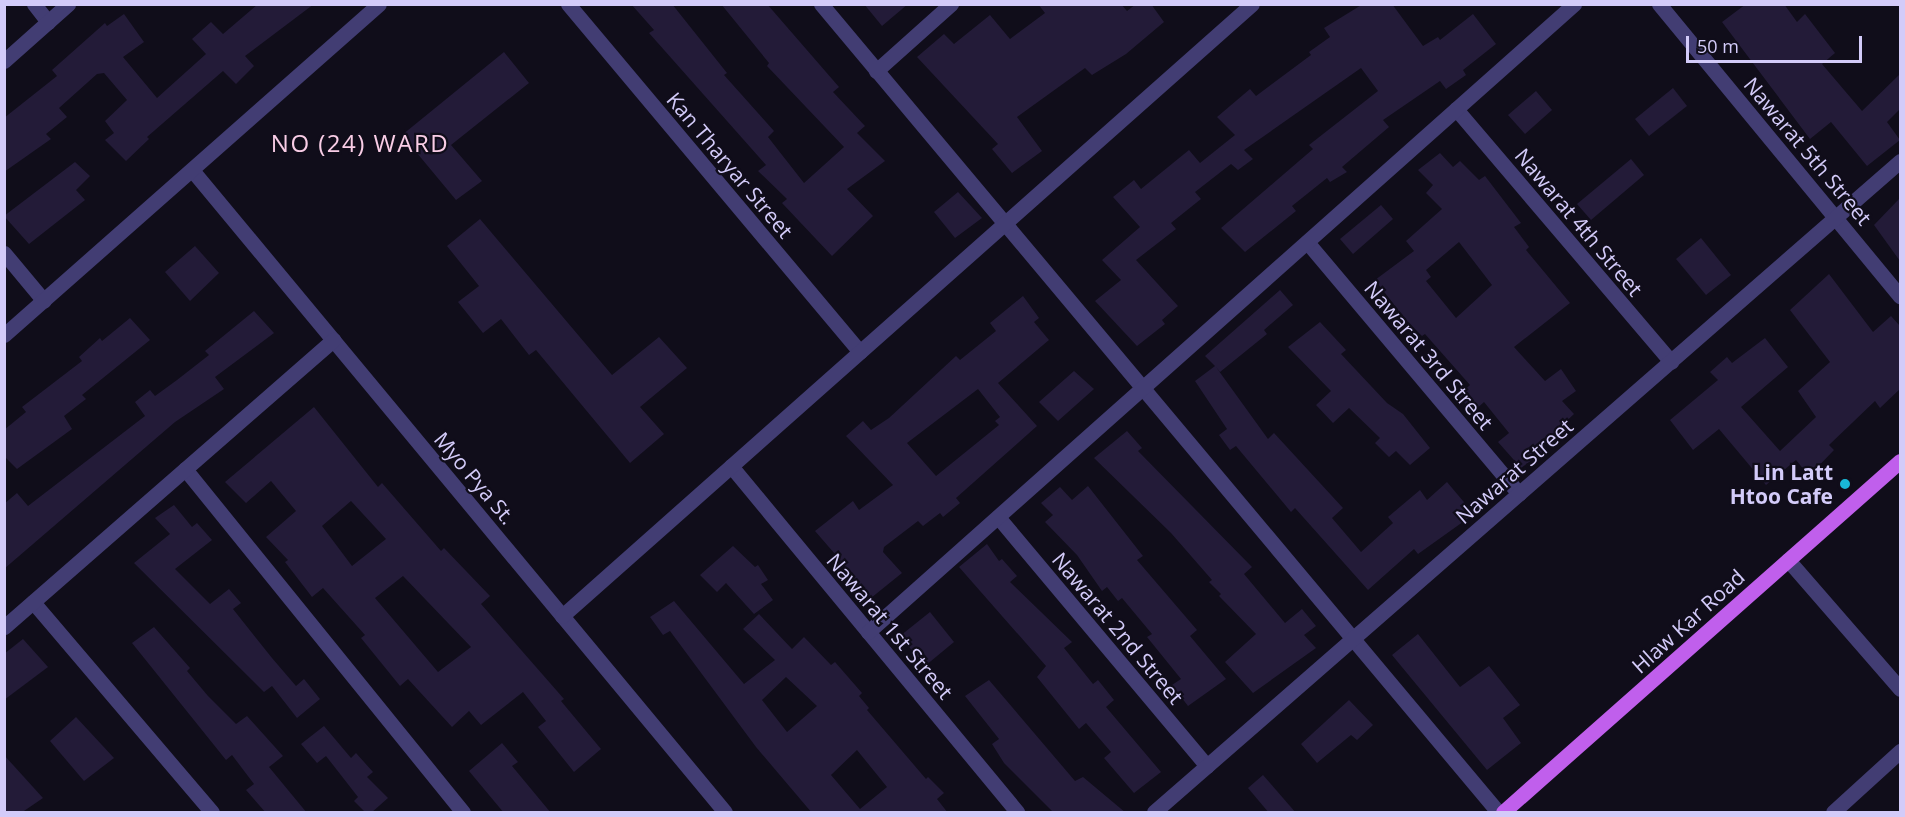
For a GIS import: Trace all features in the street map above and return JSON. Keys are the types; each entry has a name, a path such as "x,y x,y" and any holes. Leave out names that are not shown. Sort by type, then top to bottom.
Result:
{"main road":[{"name":"Hlaw Kar Road","path":"1503,813 1900,461"}],"street":[{"path":"34,4 48,22"},
{"path":"4,61 68,4"},
{"path":"4,335 379,4"},
{"name":"Kan Tharyar Street","path":"568,4 860,352"},
{"path":"821,4 1498,813"},
{"path":"876,71 951,4"},
{"path":"562,615 1252,4"},
{"path":"868,632 1574,4"},
{"name":"Nawarat 5th Street","path":"1659,4 1900,296"},
{"name":"Nawarat 4th Street","path":"1456,109 1671,362"},
{"name":"Nawarat Street","path":"1154,813 1900,161"},
{"name":"Myo Pya St.","path":"192,170 725,813"},
{"name":"Nawarat 3rd Street","path":"1307,242 1519,494"},
{"path":"4,254 44,301"},
{"path":"4,627 333,340"},
{"name":"Nawarat 1st Street","path":"731,466 1017,813"},
{"path":"185,469 463,813"},
{"name":"Nawarat 2nd Street","path":"998,517 1207,766"},
{"path":"1788,560 1900,689"},
{"path":"33,602 212,813"},
{"path":"1833,813 1900,751"}],"building":[{"path":"258,4 314,4 245,56 254,66 236,84 223,71 147,137 149,139 126,161 105,140 114,133 105,121 127,100 104,73 97,74 59,108 67,117 46,134 51,139 4,172 4,118 57,76 52,70 105,23 107,26 124,14 144,42 123,57 157,98 206,54 192,39 211,22 223,34"},
{"path":"631,4 672,4 727,73 724,75 774,131 768,137 804,183 844,147 767,66 769,63 721,4 767,4 839,87 833,92 865,126 857,133 885,161 847,189 873,216 832,256 782,203 787,199 758,171 766,165 649,33 654,30"},
{"path":"864,4 908,4 882,26"},
{"path":"1038,4 1121,4 1127,11 1136,4 1151,4 1164,22 1126,54 1092,75 1085,68 1017,117 1042,151 1012,173 992,149 998,144 917,57 944,34 954,44 990,15 1010,39 1045,13"},
{"path":"1363,4 1392,4 1423,46 1438,37 1440,40 1473,14 1496,44 1463,70 1466,75 1446,89 1440,81 1383,120 1389,127 1342,167 1347,172 1330,182 1327,178 1292,206 1296,211 1245,252 1221,228 1313,149 1309,145 1378,91 1361,68 1244,150 1253,159 1238,170 1231,164 1195,192 1201,199 1171,223 1176,229 1136,260 1178,306 1162,320 1165,324 1137,346 1095,301 1121,280 1102,260 1140,227 1113,197 1134,180 1141,189 1189,150 1200,163 1235,135 1217,117 1250,89 1256,96 1311,55 1309,52 1330,37 1324,28"},
{"path":"1746,4 1784,4 1797,22 1805,14 1835,53 1822,64 1862,111 1900,74 1900,109 1887,122 1900,140 1867,166 1831,122 1810,139 1722,22"},
{"path":"504,52 529,83 451,145 482,181 456,200 402,135"},
{"path":"1673,88 1687,106 1649,136 1635,119"},
{"path":"1536,91 1552,110 1525,134 1508,115"},
{"path":"1440,153 1453,167 1460,161 1479,180 1485,176 1521,223 1514,227 1529,247 1526,250 1570,303 1514,347 1545,381 1561,369 1576,391 1562,401 1574,414 1542,444 1547,449 1521,468 1498,442 1509,433 1484,402 1473,412 1458,396 1470,385 1425,334 1422,336 1405,319 1375,280 1414,251 1406,241 1442,209 1426,193 1433,185 1418,170","holes":["1459,242 1492,285 1456,318 1426,281 1431,277 1426,270"]},
{"path":"1631,159 1644,175 1591,220 1577,204"},
{"path":"75,162 90,176 76,190 85,200 29,244 4,216"},
{"path":"958,192 982,218 955,238 934,212"},
{"path":"1900,198 1900,261 1874,225"},
{"path":"1381,205 1393,219 1353,254 1340,239"},
{"path":"480,219 612,375 659,337 687,368 640,407 664,434 630,463 536,350 529,355 501,319 483,333 458,302 479,286 447,246"},
{"path":"1701,238 1731,275 1706,295 1676,259"},
{"path":"195,246 219,273 190,301 165,272"},
{"path":"1829,274 1873,332 1891,316 1900,326 1900,389 1880,408 1875,401 1829,445 1834,450 1809,476 1796,460 1766,485 1719,429 1693,450 1670,420 1718,380 1710,372 1727,357 1732,363 1765,338 1788,367 1741,407 1780,451 1816,417 1798,391 1830,362 1790,310"},
{"path":"1280,290 1293,305 1264,330 1267,334 1220,372 1216,367 1268,439 1274,433 1343,508 1332,518 1361,552 1393,523 1388,517 1420,490 1427,500 1447,482 1474,514 1418,554 1414,549 1368,590 1295,508 1291,512 1236,446 1230,450 1219,435 1227,429 1195,381 1215,366 1205,356"},
{"path":"1023,296 1039,318 1034,322 1049,340 998,383 1037,426 956,498 960,503 943,517 940,513 923,526 918,521 884,547 883,552 902,573 871,598 838,563 841,561 815,531 853,501 859,510 893,485 846,436 863,421 871,430 889,418 956,356 960,360 996,331 990,323","holes":["978,389 1000,417 995,421 999,425 936,476 907,443"]},
{"path":"254,311 274,333 215,377 224,389 175,422 4,569 4,504 17,493 28,506 145,416 135,402 150,390 155,396 177,380 209,355 205,351"},
{"path":"130,318 150,340 82,395 86,399 64,416 72,429 17,469 4,456 4,430 26,412 22,407 82,361 79,357 100,338 102,341"},
{"path":"1320,322 1346,350 1341,354 1387,403 1403,414 1430,448 1410,465 1396,451 1389,457 1375,443 1380,438 1349,408 1333,423 1316,405 1331,391 1288,347"},
{"path":"1074,371 1094,389 1058,421 1039,402"},
{"path":"314,407 378,487 382,483 441,551 444,548 490,596 481,604 564,699 561,701 601,749 574,772 538,727 546,721 523,692 481,725 469,711 452,727 408,679 400,686 361,638 365,635 323,588 312,597 285,562 288,560 266,537 296,511 271,481 246,503 225,482","holes":["351,501 386,539 352,566 322,526","403,576 471,647 438,672 375,598"]},
{"path":"1127,431 1142,448 1138,451 1252,567 1244,574 1285,623 1302,609 1316,626 1304,635 1316,648 1253,693 1225,662 1256,634 1219,596 1221,594 1209,582 1212,580 1171,533 1094,458"},
{"path":"1088,486 1143,556 1137,560 1197,630 1190,636 1226,679 1188,706 1172,685 1181,679 1147,637 1152,634 1122,598 1118,601 1107,587 1102,591 1077,555 1045,522 1053,515 1041,503 1060,487 1072,500"},
{"path":"174,505 192,527 197,523 212,540 175,569 210,604 229,589 241,603 233,609 272,658 296,686 304,679 320,699 297,718 272,686 264,692 134,563 170,534 155,518"},
{"path":"987,544 999,561 1002,559 1017,576 1010,582 1072,642 1064,648 1093,684 1098,680 1114,700 1106,707 1161,772 1134,793 1104,758 1111,752 1086,723 1079,729 1037,677 1046,666 959,567"},
{"path":"733,546 755,567 758,565 768,580 761,584 773,600 754,614 726,583 717,592 700,575"},
{"path":"674,601 744,684 775,660 743,629 759,614 792,649 804,637 831,665 835,662 862,693 859,696 869,708 867,710 926,779 928,777 944,793 937,799 948,813 812,813 756,747 670,631 663,635 650,617","holes":["786,677 817,706 787,732 762,700","857,750 887,787 860,809 831,775"]},
{"path":"930,612 954,642 925,666 900,636"},
{"path":"154,627 190,668 187,671 208,696 236,724 247,716 283,756 269,767 307,813 266,813 246,790 254,784 232,755 226,760 132,643"},
{"path":"1418,634 1460,687 1489,666 1520,705 1503,718 1521,743 1487,770 1392,655"},
{"path":"23,639 48,667 4,700 4,654"},
{"path":"989,680 1075,781 1083,777 1126,813 1054,813 1004,763 992,744 999,739 965,696"},
{"path":"1349,700 1373,725 1357,740 1351,735 1317,763 1301,744"},
{"path":"76,717 114,758 84,781 50,741"},
{"path":"324,726 351,758 356,753 373,772 367,777 388,798 371,813 366,813 354,801 358,797 326,756 317,763 301,744"},
{"path":"502,743 518,762 512,766 551,813 504,813 469,771"},
{"path":"4,755 43,798 21,813 4,813"},
{"path":"1263,775 1296,813 1269,813 1248,788"}],"place":[{"name":"Lin Latt Htoo Cafe","path":"1845,484"}],"district":[{"name":"NO (24) WARD","path":"360,143"}]}
